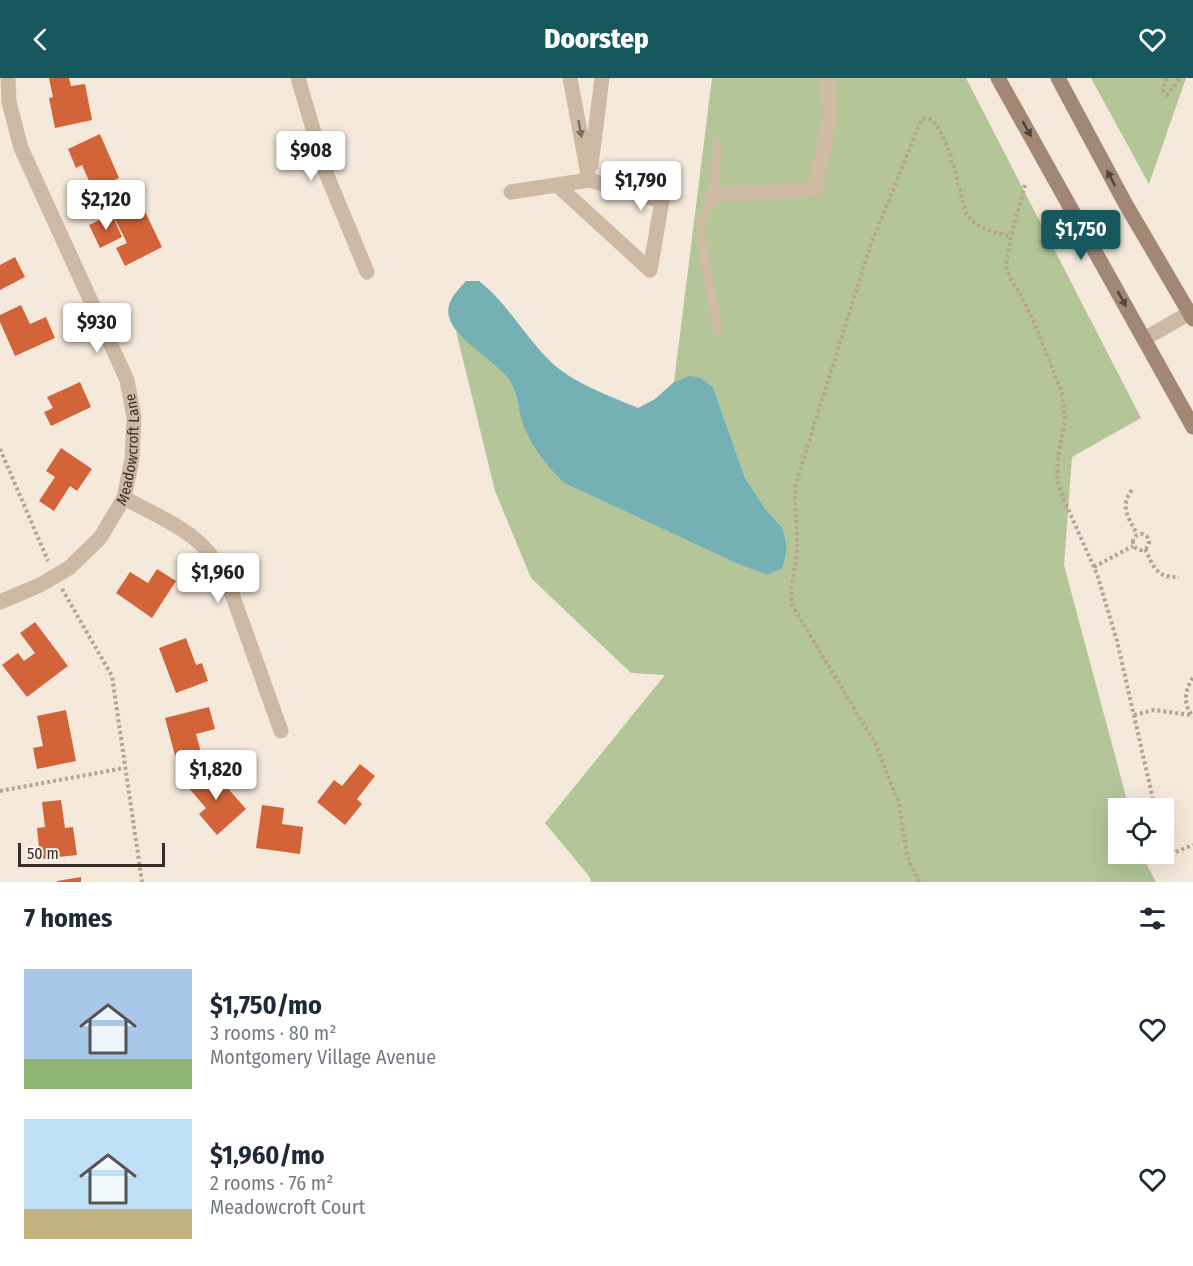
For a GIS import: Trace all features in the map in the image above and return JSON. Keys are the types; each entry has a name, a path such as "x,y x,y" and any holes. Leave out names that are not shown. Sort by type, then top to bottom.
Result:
{"main road":[{"path":"998,78 1193,427"},
{"path":"1058,78 1125,203 1192,314"}],"street":[{"name":"Meadowcroft Lane","path":"0,602 40,585 69,568 100,538 124,498 132,459 134,417 127,380 21,148 9,102 8,78"},
{"path":"298,78 326,174 367,272"},
{"path":"570,78 589,180"},
{"path":"589,180 602,78"},
{"path":"712,195 814,189 830,117 827,78"},
{"path":"511,192 589,180 662,201 650,270 557,185"},
{"path":"1144,339 1192,314"},
{"path":"124,498 196,539 213,558 227,580 281,731"}],"lane":[{"path":"718,143 712,195 701,223 702,245 718,330"}],"path":[{"path":"1166,78 1163,90 1167,95 1180,78"},
{"path":"919,882 908,855 899,804 876,745 792,605 791,586 798,539 795,516 796,483 870,247 923,119 928,118 934,122 946,143 969,219 990,231 1011,236"},
{"path":"1025,185 1011,236 1006,265 1009,276 1022,297 1054,369 1064,405 1064,429 1058,457 1057,480 1094,567 1117,641 1153,798"},
{"path":"0,448 55,576 112,676 142,882"},
{"path":"1132,490 1124,506 1137,534"},
{"path":"1143,533 1147,536 1149,544 1145,549 1138,550 1133,546 1133,539 1137,534 1143,533"},
{"path":"1094,567 1133,546"},
{"path":"1145,549 1157,571 1166,577 1179,577"},
{"path":"1192,716 1186,702 1186,695 1187,687 1193,678"},
{"path":"1134,715 1154,710 1192,716"},
{"path":"0,791 124,768"},
{"path":"1174,853 1193,845"}],"green space":[{"path":"712,78 966,78 1141,418 1072,457 1064,565 1126,798 1108,798 1108,864 1146,864 1156,882 591,882 589,876 545,823 665,675 631,673 531,578 495,491 456,331 499,368 512,384 525,428 564,483 740,565 768,575 783,568 787,548 783,528 766,510 745,478 713,387 695,377 674,382"},
{"path":"1091,78 1186,78 1149,184"}],"water":[{"path":"466,281 479,281 489,290 558,368 579,382 603,393 638,408 655,399 674,382 690,376 701,378 713,387 745,478 766,510 783,528 787,548 783,568 768,575 740,565 564,483 552,471 532,443 522,422 511,383 453,326 448,312 449,306"}],"building":[{"path":"49,78 69,78 71,86 85,84 92,120 55,128 49,98 53,97"},
{"path":"100,134 119,178 93,190 82,165 76,168 68,149"},
{"path":"140,201 162,247 125,266 116,248 127,243 113,215"},
{"path":"112,214 122,237 100,248 89,225"},
{"path":"15,257 25,277 0,290 0,265"},
{"path":"21,305 30,324 46,317 55,338 15,356 0,322 0,315"},
{"path":"80,382 91,407 51,426 44,412 53,408 47,397"},
{"path":"61,448 92,469 77,491 70,486 54,511 39,501 55,477 46,471"},
{"path":"157,569 176,581 152,618 116,593 130,572 148,583"},
{"path":"35,622 68,666 27,697 2,665 18,653 24,661 35,653 20,633"},
{"path":"186,638 196,665 202,663 208,681 176,693 159,648"},
{"path":"209,707 215,729 196,734 202,756 177,763 165,718"},
{"path":"66,710 76,761 37,769 33,748 43,746 37,716"},
{"path":"360,764 375,776 357,799 362,804 345,825 317,802 334,780 342,786"},
{"path":"210,768 246,809 217,835 199,814 206,808 188,787"},
{"path":"61,800 65,828 73,827 77,855 40,859 37,828 45,827 42,802"},
{"path":"262,805 284,808 282,824 303,827 300,854 256,848"},
{"path":"81,877 81,882 57,882 57,881"}]}
